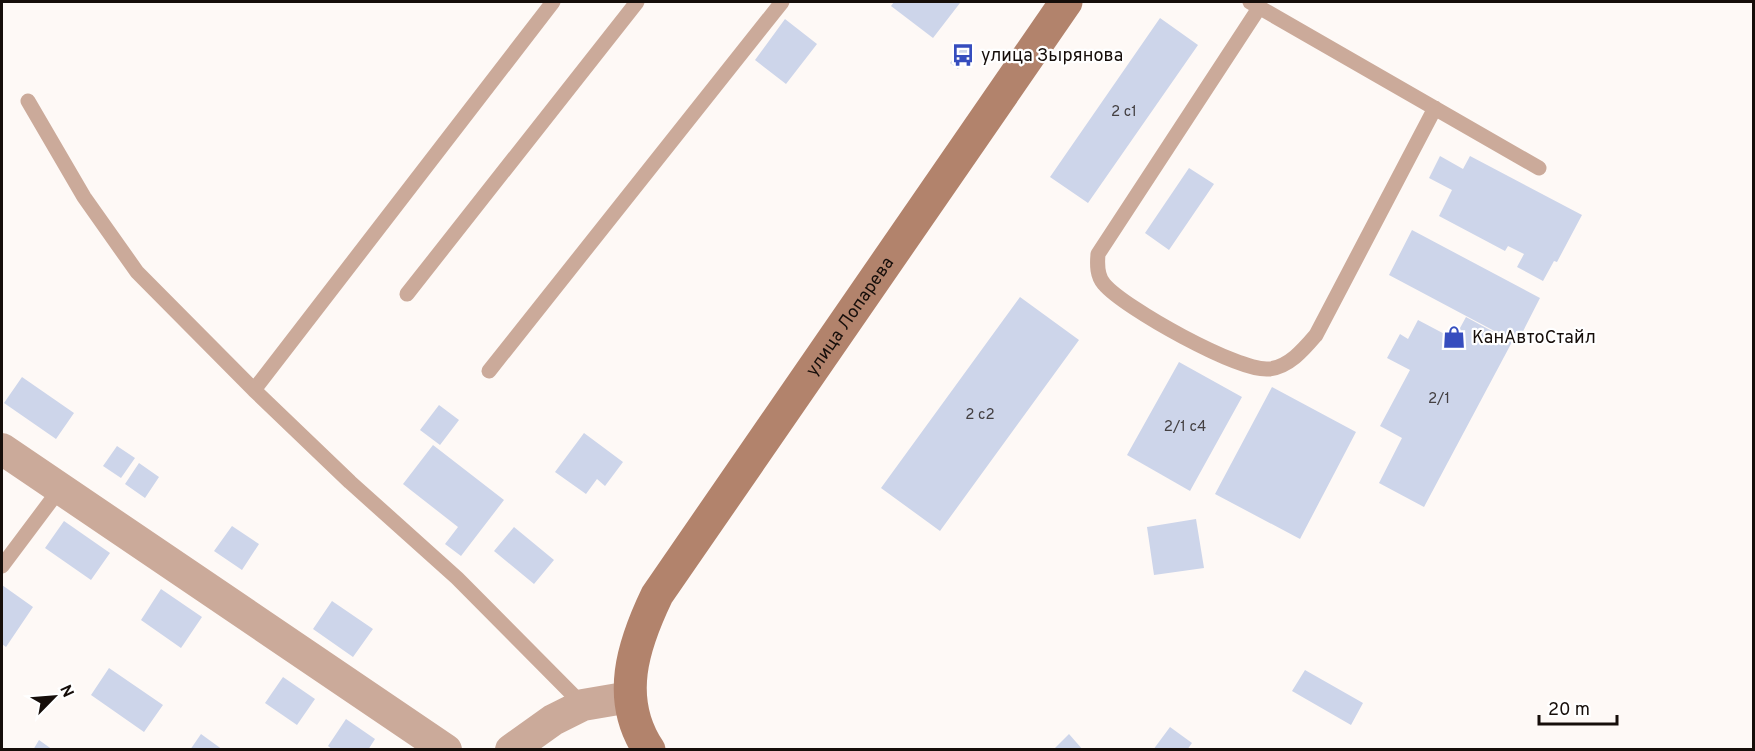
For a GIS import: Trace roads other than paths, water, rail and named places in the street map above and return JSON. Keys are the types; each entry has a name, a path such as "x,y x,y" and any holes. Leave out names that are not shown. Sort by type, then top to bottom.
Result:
{"main road":[{"name":"улица Лопарева","path":"649,750 641,738 630,697 630,676 639,633 657,595 1066,2"}],"street":[{"path":"2,449 59,490 446,750"},
{"path":"512,750 553,720 584,705 630,697"}],"lane":[{"path":"254,390 553,2"},
{"path":"407,294 637,2"},
{"path":"489,371 782,2"},
{"path":"1435,108 1316,335 1286,364 1269,369 1214,355 1122,299 1104,284 1097,269 1098,254 1254,5 1435,108 1539,168"},
{"path":"28,101 84,197 131,264 174,312 350,482 457,578 584,705"},
{"path":"2,566 59,490"}],"place":[{"name":"улица Зырянова","path":"963,55"},
{"name":"КанАвтоСтайл","path":"1454,337"}]}
